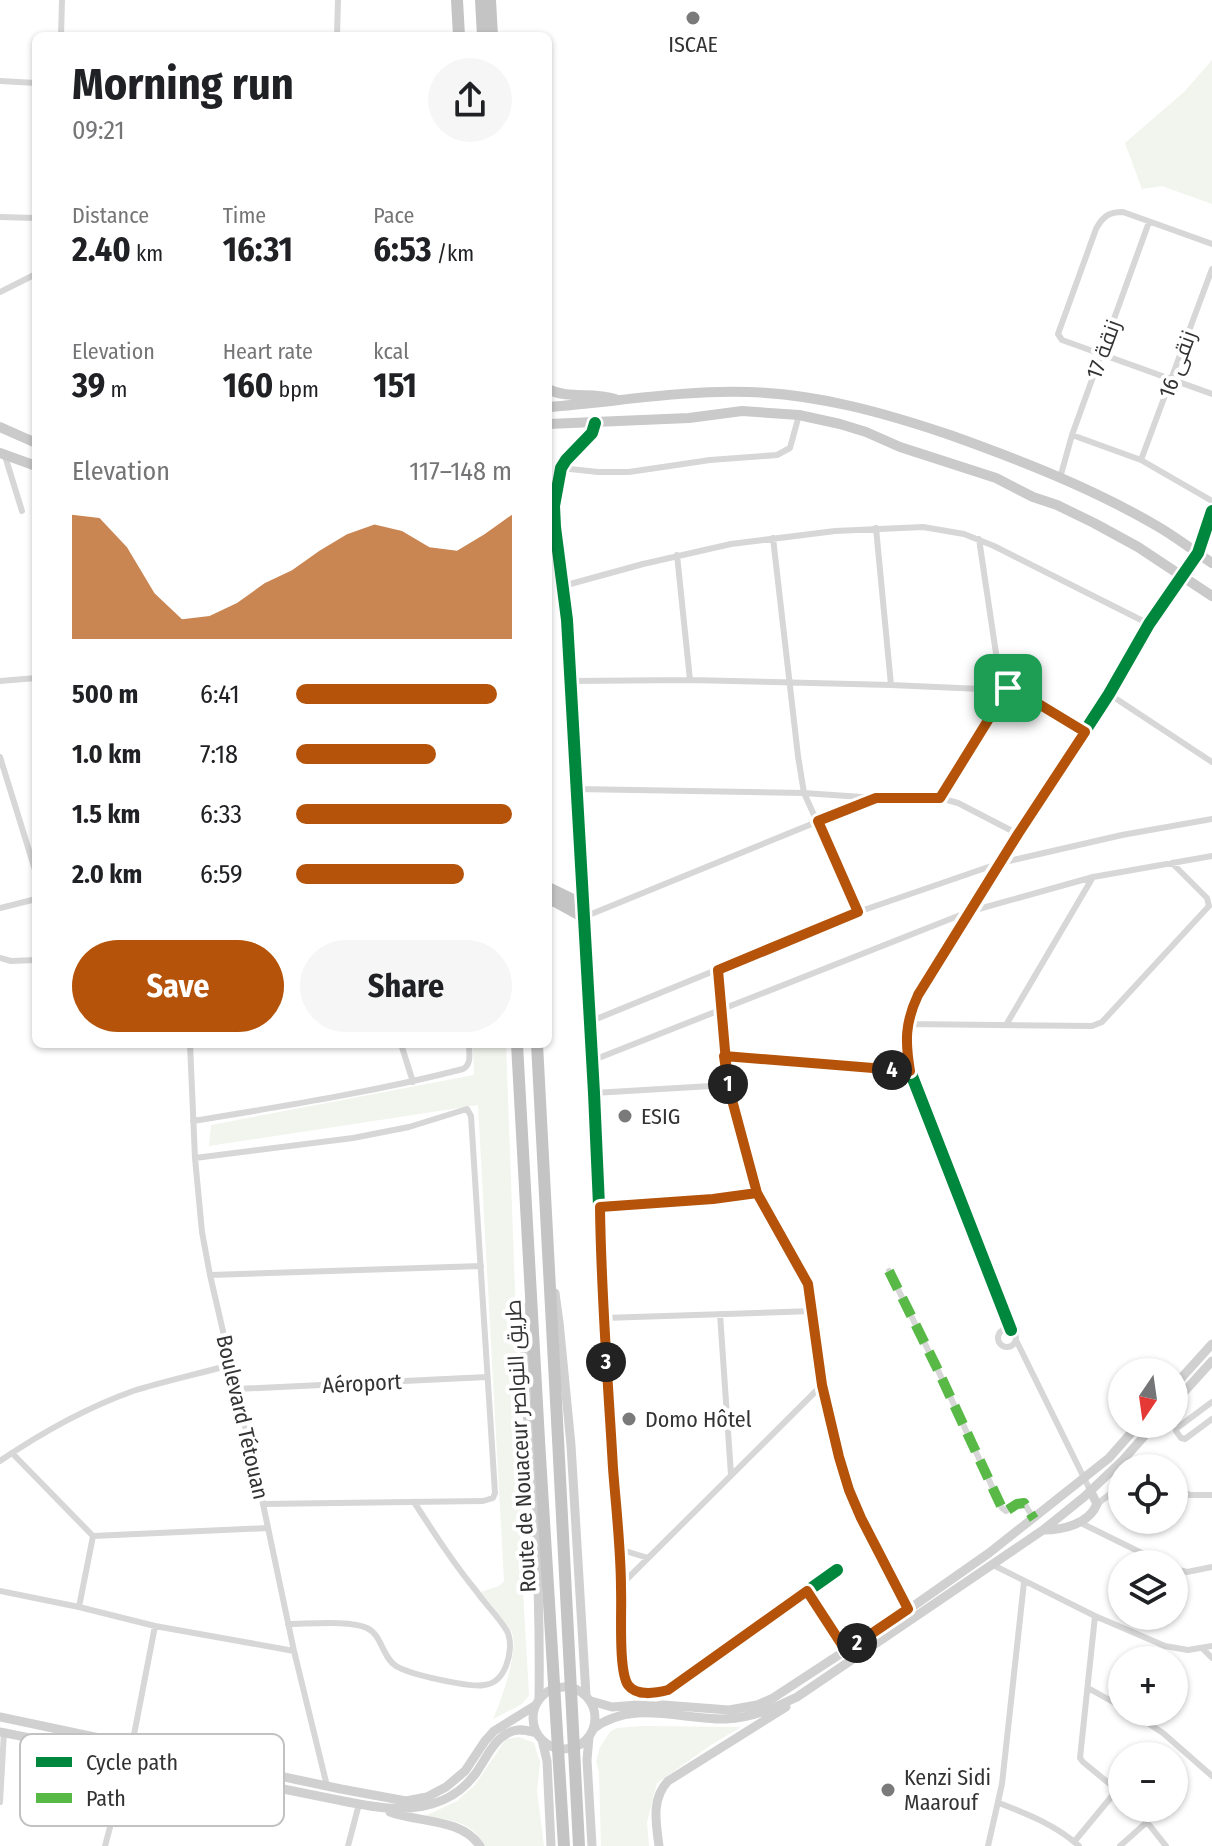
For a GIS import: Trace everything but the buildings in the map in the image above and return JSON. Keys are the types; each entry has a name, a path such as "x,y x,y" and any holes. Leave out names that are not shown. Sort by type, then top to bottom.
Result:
{"highway":[{"path":"457,0 459,32"},
{"path":"481,0 483,32"},
{"path":"490,0 492,32"},
{"path":"552,890 587,912"},
{"path":"552,901 587,912"},
{"name":"Route de Nouaceur طريق النواصر","path":"517,1048 564,1846"},
{"name":"Route de Nouaceur طريق النواصر","path":"537,1048 579,1846"}],"main road":[{"path":"552,391 568,395 602,395 617,400"},
{"path":"552,407 682,394 747,392 794,395 858,407 987,448 1060,478 1157,526 1212,563"},
{"path":"552,424 689,418 742,411 799,415 866,432 900,447 996,478 1057,505 1138,547 1212,596"},
{"path":"0,427 32,437"},
{"path":"2,455 32,465"},
{"path":"549,1279 556,1302 565,1374 588,1698 595,1715 587,1760 592,1846"},
{"path":"530,1284 525,1334 525,1386 538,1581 538,1702"},
{"path":"1188,1371 1212,1344"},
{"path":"1188,1388 1212,1361"},
{"path":"551,1846 547,1761 533,1716 545,1693 570,1687 612,1707 650,1704 715,1710 744,1708 773,1698 989,1553 1109,1458 1127,1438"},
{"path":"380,1808 412,1808 443,1800 466,1785 497,1742 515,1730 540,1736 548,1744 562,1749 577,1746 612,1717 637,1713 744,1717 797,1697 1043,1530 1123,1460 1143,1438"},
{"path":"1043,1530 1063,1529 1095,1510 1097,1504 1090,1490"},
{"path":"659,1846 656,1801 660,1789 784,1709 797,1697"},
{"path":"284,1777 396,1800 427,1797 456,1780 494,1731 538,1702"},
{"path":"0,1717 80,1734"},
{"path":"284,1789 441,1823 460,1829 480,1846"}],"street":[{"path":"61,32 62,0"},
{"path":"337,32 338,0"},
{"path":"0,81 32,83"},
{"path":"1212,244 1123,212 1106,215 1096,229 1059,330 1062,340 1212,394"},
{"path":"0,217 32,218"},
{"name":"زنقة 17","path":"1060,478 1072,435 1149,222"},
{"name":"زنقى 16","path":"1141,460 1212,269"},
{"path":"0,292 32,276"},
{"path":"561,468 629,472 710,460 777,455 790,448 799,415"},
{"path":"595,423 592,433 561,468 554,506 563,586 587,912 589,1022 604,1318 624,1676 627,1683 632,1689 644,1693 668,1690 837,1570"},
{"path":"1072,435 1141,460 1212,501"},
{"path":"2,455 22,511"},
{"path":"1090,1490 1011,1330 910,1071 906,1050 907,1024 918,995 968,912 1109,694 1149,624 1198,553 1212,511"},
{"path":"563,586 677,555 773,538 835,531 923,527 979,539 1149,624"},
{"path":"876,528 891,685"},
{"path":"773,538 804,793 858,912"},
{"path":"940,798 1004,688 979,539"},
{"path":"677,555 690,680"},
{"path":"0,681 32,678"},
{"path":"570,681 690,680 1004,688 1019,692 1085,732"},
{"path":"1109,694 1212,762"},
{"path":"0,757 32,860"},
{"path":"576,789 940,798 958,803 1018,834"},
{"path":"587,912 876,798"},
{"path":"589,1022 858,912 1000,863 1122,835 1212,819"},
{"path":"591,1061 968,912 1093,877 1212,856"},
{"path":"907,1024 1092,1026 1105,1019 1209,906 1207,898 1171,863"},
{"path":"1006,1025 1093,877"},
{"path":"0,908 32,900"},
{"path":"0,958 32,960"},
{"path":"718,970 728,1085 757,1193 808,1284 822,1385 849,1490 908,1609"},
{"name":"Boulevard Tétouan","path":"190,1048 202,1232 294,1651 327,1786"},
{"path":"402,1048 413,1082"},
{"path":"193,1121 320,1101 466,1068 470,1060 469,1048"},
{"path":"724,1056 910,1071"},
{"path":"594,1093 728,1085"},
{"path":"195,1158 353,1138 409,1127 467,1109 471,1116 494,1496 491,1500 483,1501 263,1504"},
{"path":"600,1207 757,1193"},
{"path":"210,1275 481,1266"},
{"path":"889,1271 1002,1508 1006,1511 1024,1503 1034,1519"},
{"path":"604,1318 813,1311"},
{"path":"720,1314 731,1475"},
{"path":"1011,1330 1000,1332 999,1342 1003,1347 1008,1347 1016,1340"},
{"path":"0,1461 67,1420 105,1402 230,1365"},
{"name":"Aéroport","path":"237,1389 487,1377"},
{"path":"621,1585 822,1385"},
{"path":"1212,1402 1176,1429 1181,1438 1186,1439 1212,1419"},
{"path":"12,1453 93,1536 268,1528"},
{"path":"1188,1494 1212,1495"},
{"path":"1097,1504 1108,1496"},
{"path":"288,1624 363,1626 376,1635 390,1660 398,1667 425,1676 474,1685 494,1682 499,1678 508,1660 508,1632 414,1502"},
{"path":"1079,1522 1136,1550"},
{"path":"79,1607 93,1536"},
{"path":"619,1549 648,1558"},
{"path":"993,1565 1095,1616 1165,1646 1177,1649 1212,1646"},
{"path":"1188,1572 1212,1567"},
{"path":"988,1846 999,1803 1024,1582"},
{"path":"0,1591 155,1626 294,1651"},
{"path":"807,1591 846,1651"},
{"path":"1095,1616 1080,1758 1108,1782"},
{"path":"134,1734 155,1626"},
{"path":"1202,1648 1212,1658"},
{"path":"1088,1688 1108,1699"},
{"path":"1152,1726 1212,1776"},
{"path":"0,1802 2,1732"},
{"path":"999,1803 1040,1820 1076,1844 1108,1806"},
{"path":"348,1846 359,1804"},
{"path":"1120,1846 1147,1822"},
{"path":"1149,1822 1166,1846"},
{"path":"105,1846 110,1826"}],"shaded area":[{"path":"1212,60 1212,204 1162,186 1142,189 1125,143 1184,92"},
{"path":"473,1048 506,1048 521,1556 529,1695 522,1704 493,1719 508,1676 514,1641 510,1629 481,1592 504,1581 478,1105 209,1146 211,1125 474,1075"},
{"path":"741,1727 657,1783 647,1822 649,1846 601,1846 596,1761 600,1747 610,1732 617,1728"},
{"path":"519,1737 534,1743 540,1762 537,1791 544,1846 484,1846 474,1831 467,1827 425,1816 457,1801 475,1785 506,1739"}],"marked path":[{"path":"889,1271 1002,1508 1006,1511 1024,1503 1034,1519"}],"cycle path":[{"path":"595,423 592,433 561,468 554,506 567,620 624,1676 627,1683 637,1692 668,1690 837,1570"},
{"path":"1011,1330 910,1071 906,1050 907,1024 918,995 1109,694 1149,624 1198,553 1212,511"}],"place":[{"name":"ISCAE","path":"693,18"},
{"name":"ESIG","path":"625,1116"},
{"name":"Domo Hôtel","path":"629,1419"},
{"name":"Kenzi Sidi Maarouf","path":"888,1790"}],"route":[{"path":"1008,688 940,798 876,798 818,821 858,912 718,970 724,1056 728,1085 757,1193 808,1284 822,1385 849,1490 908,1609 846,1651 807,1591 668,1690 637,1692 624,1676 622,1654 600,1207 757,1193 728,1085 724,1056 910,1071 906,1050 907,1024 918,995 1085,732 1008,688"}]}
